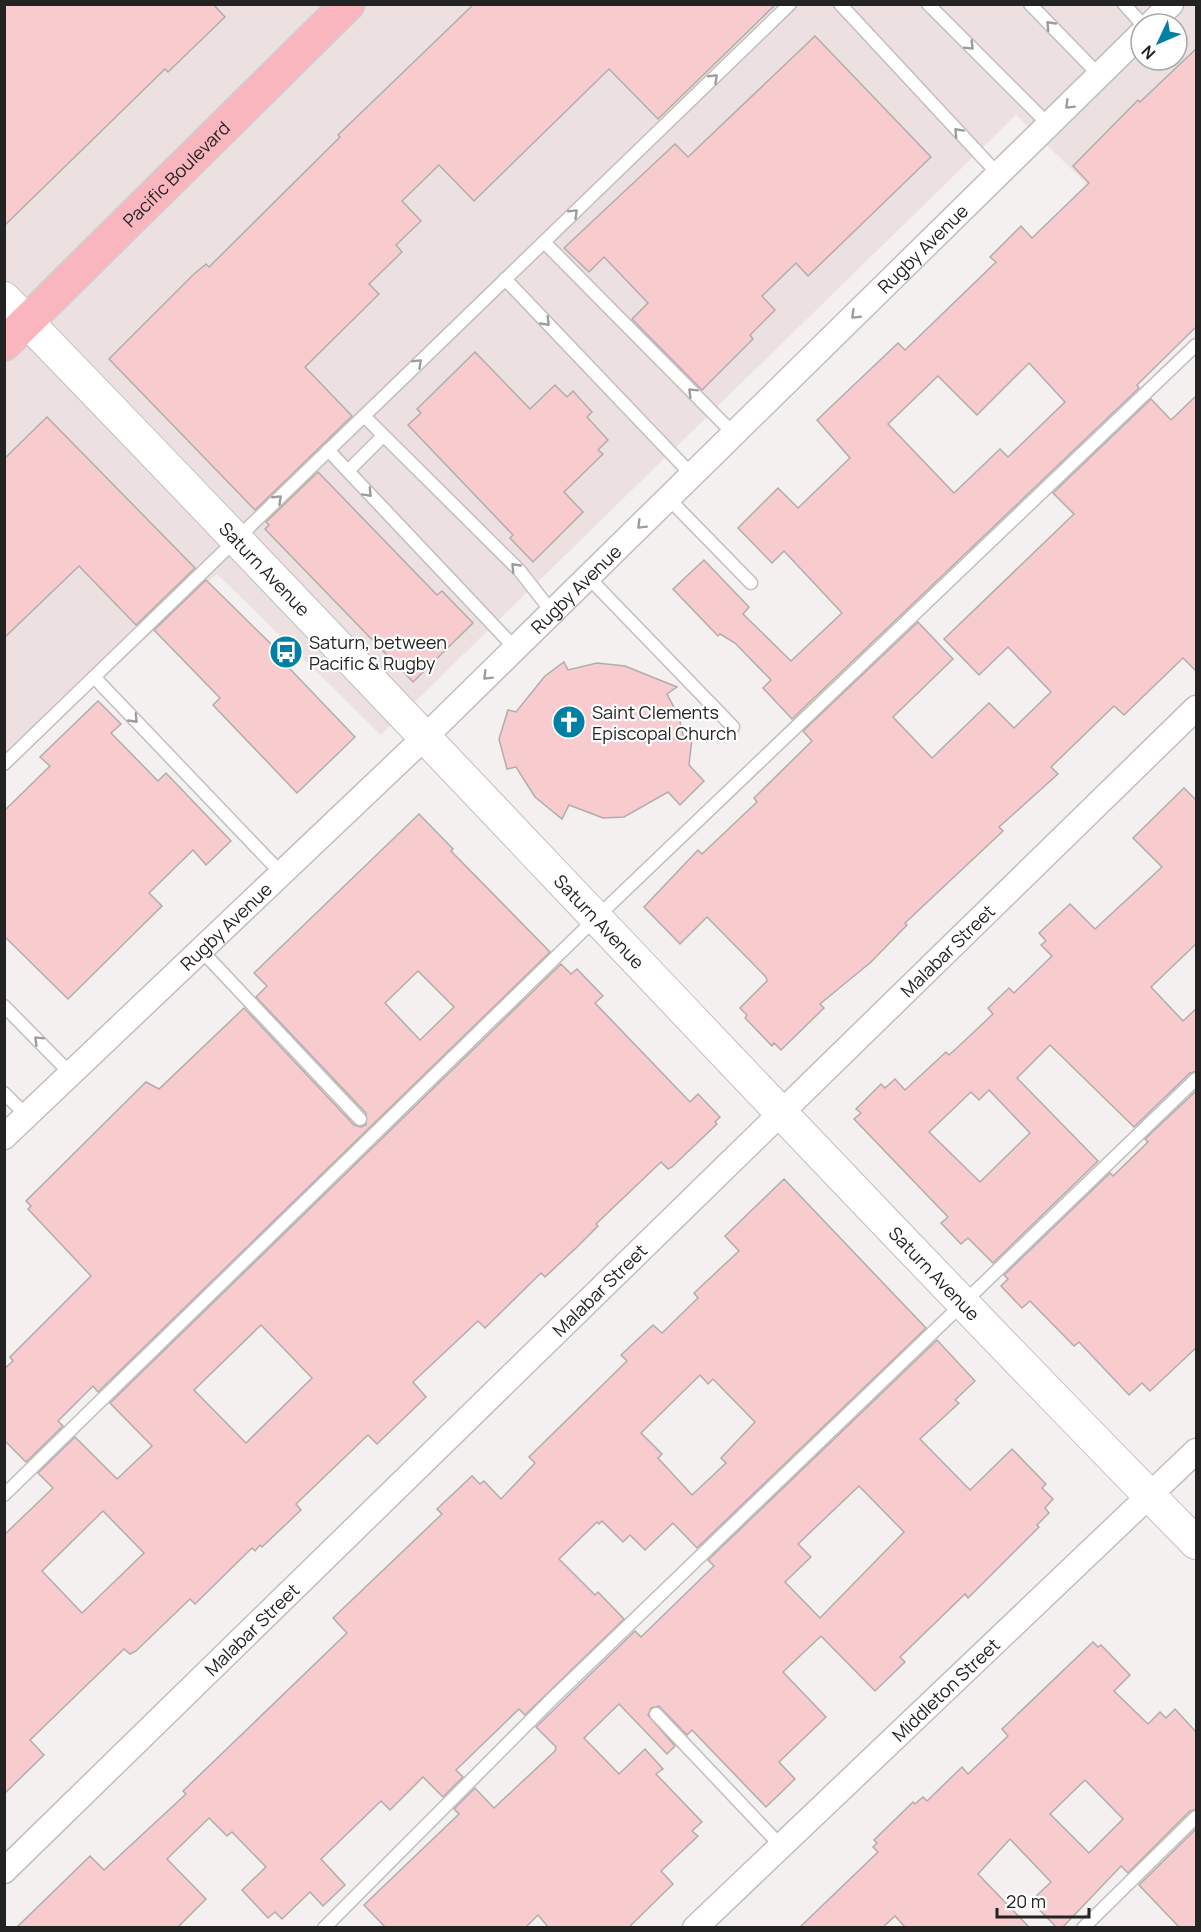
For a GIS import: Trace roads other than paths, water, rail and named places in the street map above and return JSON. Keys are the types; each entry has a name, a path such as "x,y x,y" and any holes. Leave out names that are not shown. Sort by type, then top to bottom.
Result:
{"main road":[{"name":"Pacific Boulevard","path":"16,333 348,4"}],"street":[{"name":"Rugby Avenue","path":"4,1137 425,737 1129,46"},
{"name":"Saturn Avenue","path":"4,298 16,333 236,540 781,1114 1197,1543"},
{"name":"Malabar Street","path":"4,1871 1197,708"},
{"name":"Middleton Street","path":"695,1928 1197,1451"}],"lane":[{"path":"4,764 790,4"},
{"path":"840,4 998,174"},
{"path":"928,4 1049,125"},
{"path":"1030,4 1099,75"},
{"path":"544,242 734,434"},
{"path":"505,279 692,475"},
{"path":"4,1495 596,918 1197,345"},
{"path":"364,416 520,571 552,612"},
{"path":"348,471 383,436"},
{"path":"328,450 515,648"},
{"path":"668,498 751,583"},
{"path":"588,577 733,727"},
{"path":"94,677 281,873"},
{"path":"201,950 360,1119"},
{"path":"4,1006 71,1074"},
{"path":"324,1928 552,1699 1197,1079"},
{"path":"4,1093 27,1116"},
{"path":"656,1714 780,1845"},
{"path":"1083,1928 1197,1817"}],"place":[{"name":"Saturn, between Pacific & Rugby","path":"286,652"},
{"name":"Saint Clements Episcopal Church","path":"569,722"}]}
